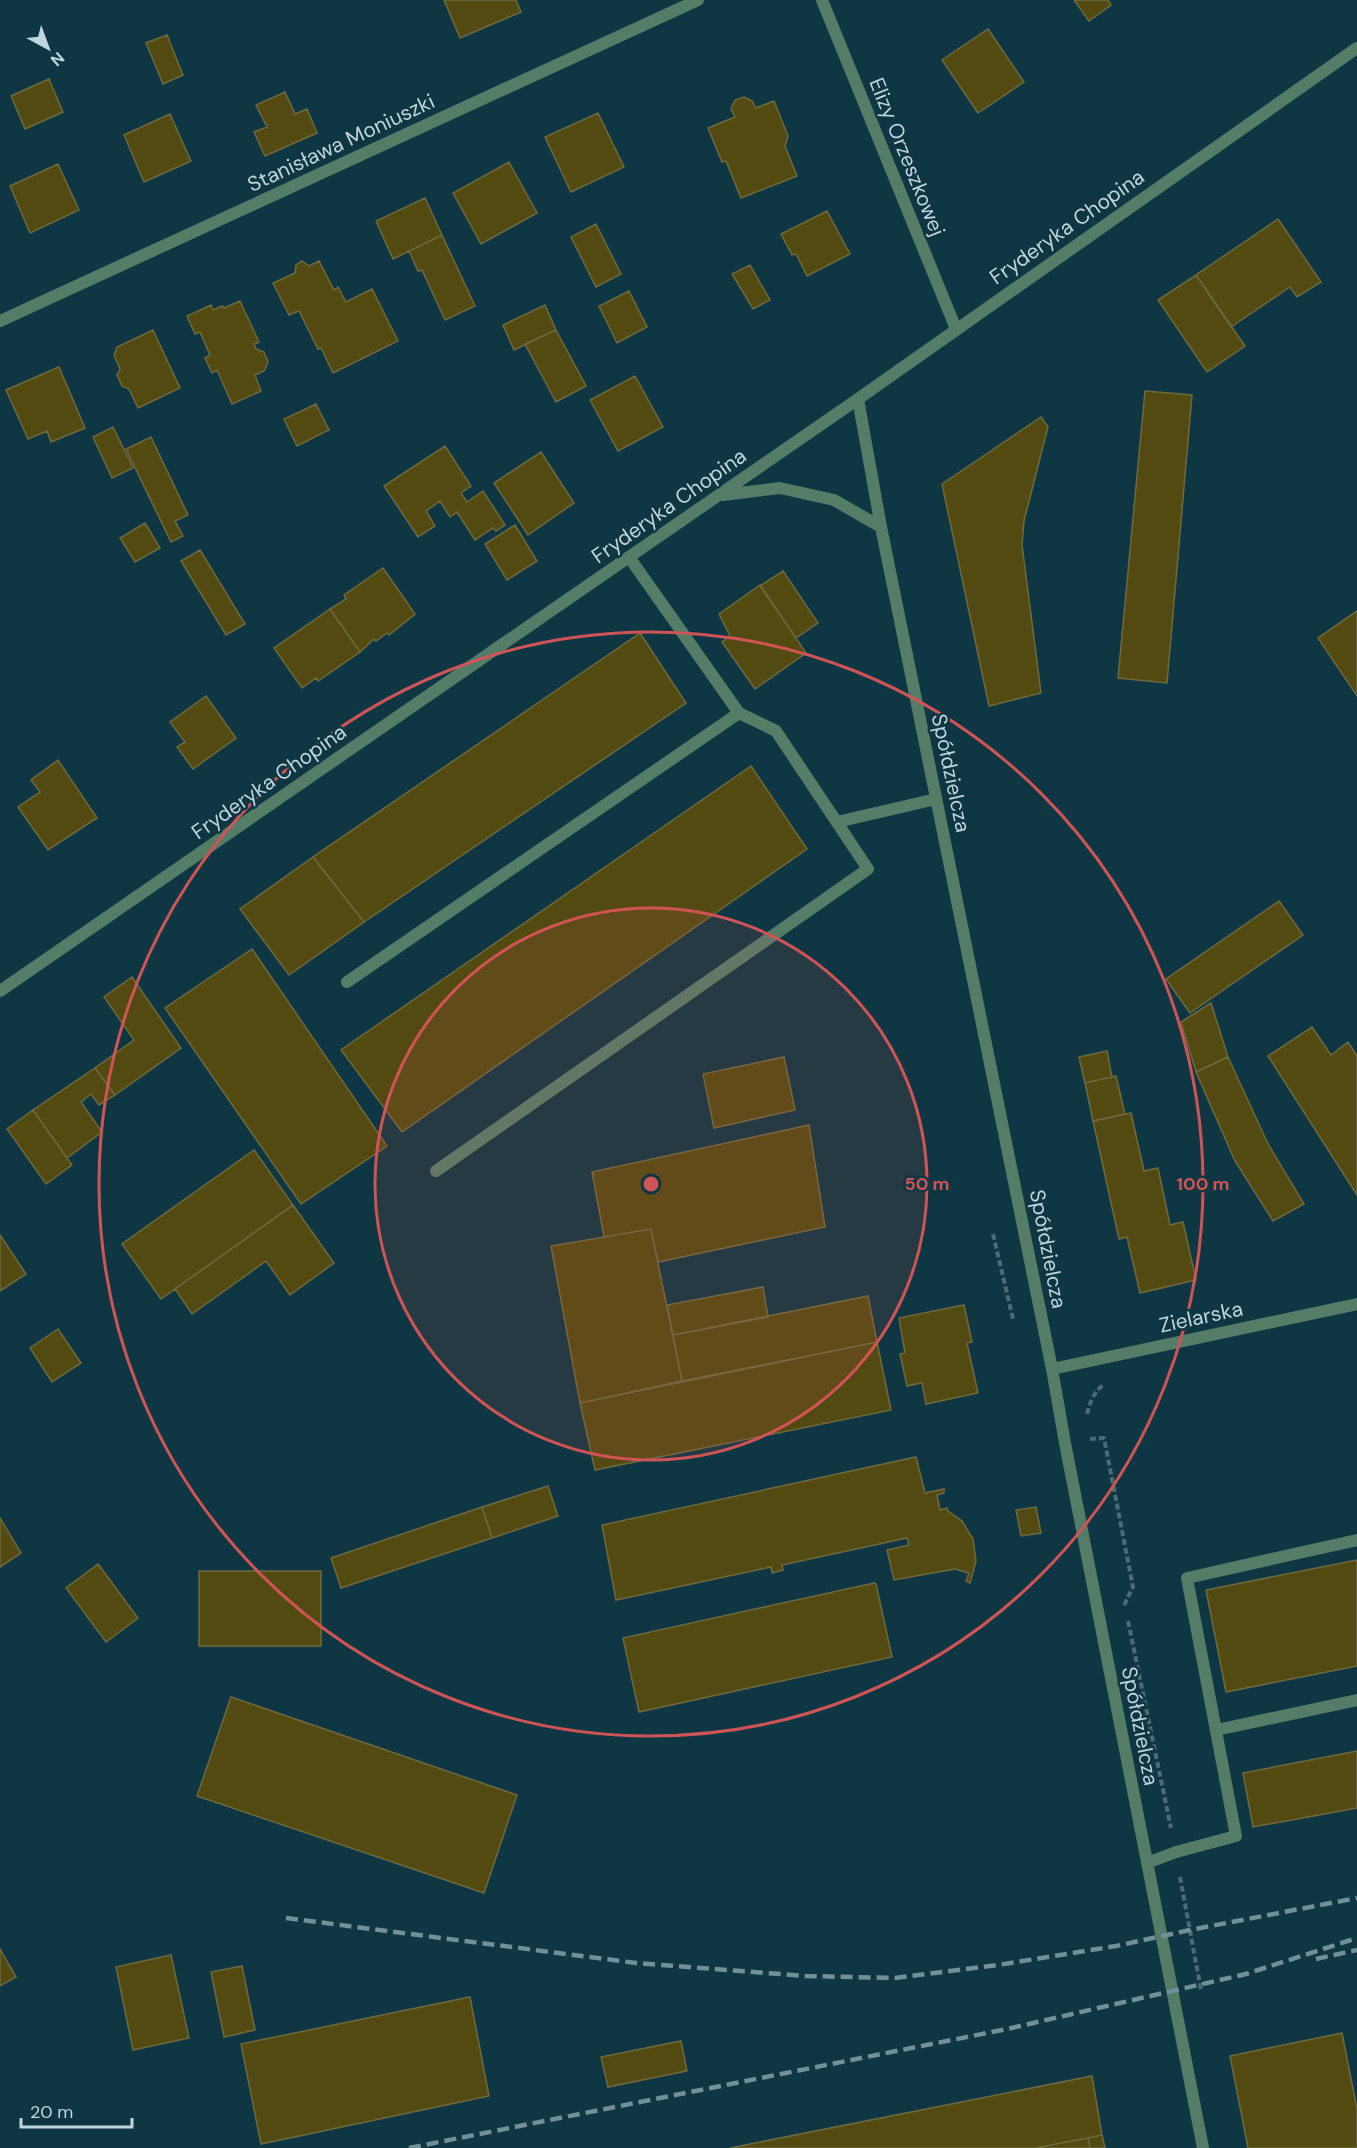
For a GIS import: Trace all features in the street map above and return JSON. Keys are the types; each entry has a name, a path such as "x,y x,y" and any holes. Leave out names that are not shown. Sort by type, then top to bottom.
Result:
{"street":[{"name":"Stanisława Moniuszki","path":"0,321 698,0"},
{"name":"Elizy Orzeszkowej","path":"822,0 956,328"},
{"name":"Fryderyka Chopina","path":"0,991 858,399 1357,48"},
{"name":"Spółdzielcza","path":"858,399 880,527 1052,1369 1203,2148"},
{"path":"719,495 780,488 834,500 880,527"},
{"path":"436,1171 868,869 776,731 739,713 629,557"},
{"path":"347,982 739,713"},
{"path":"837,822 936,799"},
{"name":"Zielarska","path":"1052,1369 1357,1304"},
{"path":"1148,1863 1176,1852 1236,1836 1187,1578 1357,1540"},
{"path":"1216,1730 1357,1700"}],"path":[{"path":"1090,1439 1104,1438 1133,1587 1125,1603 1176,1852 1201,1993"}],"building":[{"path":"444,0 516,0 521,12 460,38"},
{"path":"1074,0 1108,0 1111,5 1089,21"},
{"path":"988,29 1024,82 978,113 942,60"},
{"path":"167,35 183,75 163,84 146,43"},
{"path":"49,79 63,112 25,129 11,96"},
{"path":"285,92 295,114 307,109 317,133 265,156 254,132 267,127 256,105"},
{"path":"744,97 752,101 756,108 774,101 788,136 785,146 797,176 741,198 726,161 722,162 708,128 735,117 731,109 735,100"},
{"path":"598,113 624,167 571,192 545,137"},
{"path":"170,114 191,161 144,182 124,135"},
{"path":"509,162 537,213 481,244 453,193"},
{"path":"58,164 79,210 30,233 10,186"},
{"path":"425,198 442,235 393,259 376,221"},
{"path":"827,211 850,254 807,276 796,254 792,255 781,234"},
{"path":"1278,219 1321,282 1297,297 1290,287 1231,327 1196,275"},
{"path":"596,224 621,274 596,287 571,237"},
{"path":"442,235 475,306 445,320 422,270 418,271 409,251"},
{"path":"302,261 309,266 319,261 334,290 338,287 346,302 372,289 398,341 333,373 299,311 289,315 273,283 295,273 296,265"},
{"path":"750,265 770,300 753,309 732,274"},
{"path":"1196,275 1245,346 1207,372 1158,300"},
{"path":"629,291 647,327 617,343 599,306"},
{"path":"240,301 259,342 254,344 256,349 264,352 268,362 264,371 255,375 261,391 232,404 217,370 212,373 205,358 210,355 200,332 195,334 187,316 211,305 213,310"},
{"path":"545,305 556,330 514,350 503,325"},
{"path":"153,330 180,388 138,408 129,389 122,386 117,375 120,369 114,355 117,347"},
{"path":"556,330 586,386 556,402 525,344"},
{"path":"59,367 85,428 51,442 47,431 28,439 6,390"},
{"path":"635,376 663,427 618,451 590,400"},
{"path":"1145,391 1192,395 1167,683 1118,678"},
{"path":"316,404 329,430 297,446 284,419"},
{"path":"1041,417 1048,427 1024,521 1022,545 1041,693 989,706 942,484"},
{"path":"113,427 133,468 112,478 93,437"},
{"path":"151,437 188,515 175,521 183,536 171,542 126,449"},
{"path":"445,446 471,486 461,493 467,502 483,491 505,525 496,531 493,528 475,540 457,512 450,517 440,501 426,511 435,526 418,537 384,486"},
{"path":"541,452 574,503 528,535 494,483"},
{"path":"145,523 160,548 135,562 120,538"},
{"path":"515,525 537,561 507,580 485,544"},
{"path":"200,550 245,624 226,635 181,561"},
{"path":"383,568 415,614 389,635 387,633 376,641 374,639 360,652 330,609 346,599 344,595"},
{"path":"783,571 818,623 796,638 760,586"},
{"path":"760,585 806,653 755,689 722,642 730,636 719,614"},
{"path":"330,609 360,652 318,681 316,678 302,688 274,648"},
{"path":"1357,611 1357,696 1318,638"},
{"path":"640,633 686,703 364,922 313,857"},
{"path":"206,696 236,738 193,769 177,747 185,742 170,722"},
{"path":"58,760 97,818 48,850 18,807 40,792 31,780"},
{"path":"751,766 807,849 402,1132 341,1050"},
{"path":"313,857 364,922 289,975 240,909"},
{"path":"1279,901 1303,935 1190,1013 1166,979"},
{"path":"252,949 387,1146 301,1204 165,1008"},
{"path":"132,977 181,1048 115,1095 95,1068 134,1040 104,997"},
{"path":"1211,1003 1228,1057 1196,1072 1181,1022"},
{"path":"1312,1027 1331,1055 1348,1042 1357,1056 1357,1195 1268,1056"},
{"path":"1107,1051 1112,1077 1085,1083 1079,1057"},
{"path":"784,1057 795,1110 714,1128 703,1074"},
{"path":"1228,1057 1268,1144 1304,1204 1273,1221 1235,1161 1196,1072"},
{"path":"95,1068 115,1095 99,1105 91,1094 81,1102 102,1132 67,1158 33,1110"},
{"path":"1116,1076 1125,1114 1093,1121 1085,1083"},
{"path":"33,1110 72,1165 46,1184 7,1129"},
{"path":"1131,1113 1144,1171 1158,1168 1170,1225 1183,1222 1196,1280 1140,1293 1127,1237 1119,1239 1093,1121"},
{"path":"809,1125 825,1227 658,1262 651,1229 604,1237 592,1172"},
{"path":"254,1150 293,1205 161,1299 122,1244"},
{"path":"293,1205 334,1263 290,1295 266,1261 192,1314 175,1289"},
{"path":"651,1229 682,1381 580,1403 551,1246"},
{"path":"0,1235 26,1274 0,1291"},
{"path":"763,1287 768,1317 673,1335 667,1305"},
{"path":"868,1296 877,1342 682,1381 673,1335"},
{"path":"964,1305 972,1342 967,1343 978,1393 926,1404 922,1383 907,1386 900,1354 905,1353 899,1318"},
{"path":"58,1329 81,1363 52,1382 30,1348"},
{"path":"877,1342 891,1410 595,1470 580,1403"},
{"path":"916,1457 925,1493 944,1489 944,1493 937,1495 940,1510 947,1508 962,1521 973,1539 976,1561 970,1583 966,1581 969,1573 955,1569 894,1580 887,1550 909,1545 907,1538 782,1565 783,1570 772,1573 771,1567 616,1600 602,1525"},
{"path":"548,1486 558,1516 492,1538 482,1507"},
{"path":"482,1507 492,1538 341,1588 331,1558"},
{"path":"1036,1507 1041,1533 1021,1536 1016,1510"},
{"path":"0,1518 21,1553 0,1567"},
{"path":"1357,1560 1357,1666 1226,1692 1206,1590"},
{"path":"98,1564 138,1618 106,1642 66,1588"},
{"path":"199,1571 321,1571 321,1646 199,1646"},
{"path":"874,1583 892,1657 639,1712 623,1638"},
{"path":"231,1697 517,1795 484,1893 197,1796"},
{"path":"1357,1751 1357,1808 1253,1827 1243,1773"},
{"path":"0,1949 16,1977 0,1986"},
{"path":"171,1955 189,2038 133,2050 116,1967"},
{"path":"242,1966 255,2030 224,2037 211,1972"},
{"path":"470,1997 489,2096 261,2144 241,2044"},
{"path":"1342,2033 1357,2109 1357,2148 1248,2148 1230,2056"},
{"path":"681,2041 687,2071 608,2087 601,2057"},
{"path":"1092,2076 1102,2135 1088,2138 1035,2148 730,2148"},
{"path":"1102,2135 1105,2148 1090,2148 1088,2138"},
{"path":"1088,2138 1090,2148 1035,2148"}],"railway":[{"path":"286,1918 636,1963 806,1976 895,1978 998,1965 1116,1946 1357,1898"},
{"path":"409,2148 1007,2029 1246,1974 1357,1938"},
{"path":"1316,1959 1357,1950"}]}
